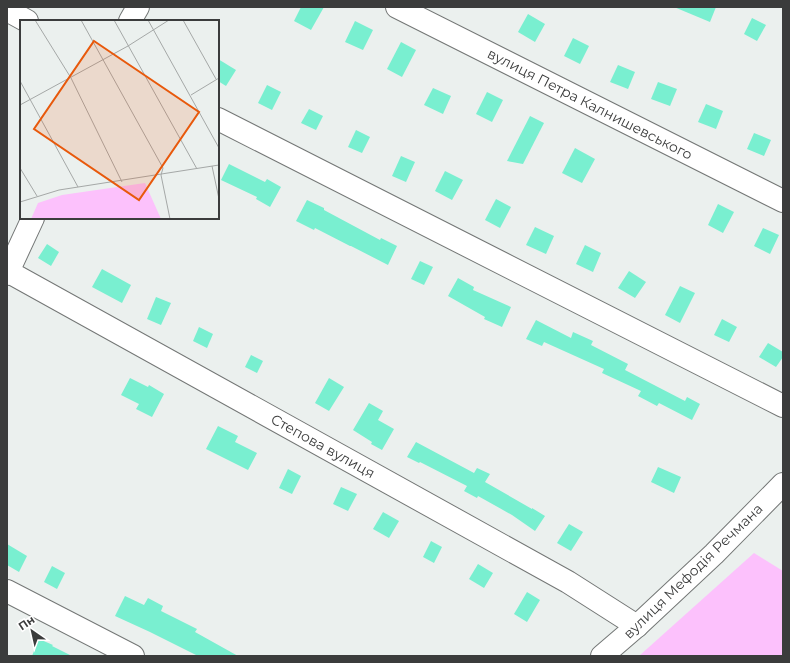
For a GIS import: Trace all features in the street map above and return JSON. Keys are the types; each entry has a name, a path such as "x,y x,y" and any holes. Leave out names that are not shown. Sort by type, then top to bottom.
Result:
{"street":[{"path":"131,20 138,7"},
{"name":"вулиця Петра Калнишевського","path":"397,7 783,201"},
{"path":"7,10 25,20"},
{"path":"219,120 783,406"},
{"path":"7,272 33,219"},
{"name":"Степова вулиця","path":"7,272 568,582 637,626"},
{"name":"вулиця Мефодія Речмана","path":"602,656 637,626 714,554 783,484"},
{"path":"7,591 133,656"}],"shaded area":[{"path":"754,553 783,571 783,656 639,656"}],"building":[{"path":"301,7 324,7 311,30 294,21"},
{"path":"674,7 716,7 710,22"},
{"path":"528,14 545,24 535,42 518,32"},
{"path":"752,18 766,25 757,41 744,34"},
{"path":"355,21 373,30 363,50 345,42"},
{"path":"573,38 589,46 580,64 564,56"},
{"path":"401,42 416,50 402,77 387,69"},
{"path":"219,60 236,70 226,86 219,82"},
{"path":"618,65 635,72 628,89 610,82"},
{"path":"658,82 677,89 670,106 651,99"},
{"path":"267,85 281,92 272,110 258,103"},
{"path":"433,88 451,96 443,114 424,105"},
{"path":"487,92 503,100 492,122 476,114"},
{"path":"706,104 723,111 716,129 698,122"},
{"path":"309,109 323,116 316,130 301,123"},
{"path":"530,116 544,123 523,164 507,161"},
{"path":"356,130 370,137 362,153 348,147"},
{"path":"754,133 771,140 764,156 747,149"},
{"path":"575,148 595,159 582,183 562,173"},
{"path":"401,156 415,162 406,182 392,176"},
{"path":"229,164 265,182 267,179 281,187 270,207 256,199 257,197 221,180"},
{"path":"445,171 463,180 452,200 435,191"},
{"path":"496,199 511,207 500,228 485,220"},
{"path":"307,200 380,240 381,238 397,246 388,265 315,228 314,230 296,221"},
{"path":"718,204 734,212 723,233 708,225"},
{"path":"535,227 554,236 546,254 526,245"},
{"path":"763,228 779,235 770,254 754,246"},
{"path":"47,244 59,252 51,266 38,258"},
{"path":"585,245 601,253 593,272 576,264"},
{"path":"420,261 433,267 424,285 411,279"},
{"path":"102,269 131,285 122,303 92,287"},
{"path":"629,271 646,282 635,298 618,288"},
{"path":"458,278 474,287 473,290 511,307 502,327 484,319 485,317 448,296"},
{"path":"680,286 695,293 680,323 665,315"},
{"path":"156,297 171,303 161,325 147,319"},
{"path":"722,319 737,327 729,342 714,335"},
{"path":"536,320 571,338 573,332 593,341 591,345 628,364 625,370 685,401 687,397 700,404 692,420 659,403 657,406 638,396 641,391 602,373 604,369 544,342 542,346 526,339"},
{"path":"199,327 213,334 207,348 193,341"},
{"path":"768,343 783,352 783,357 776,367 759,357"},
{"path":"251,355 263,361 257,373 245,367"},
{"path":"130,378 148,387 149,385 164,394 152,417 136,409 139,404 121,395"},
{"path":"329,378 344,387 329,411 315,403"},
{"path":"369,403 383,411 378,420 394,429 382,450 371,444 372,442 353,430"},
{"path":"218,426 238,436 235,442 257,453 248,470 206,449"},
{"path":"416,442 474,473 477,468 490,474 485,482 545,516 535,531 512,515 478,496 477,498 464,491 467,486 407,457"},
{"path":"658,467 681,477 674,493 651,482"},
{"path":"288,469 301,476 292,494 279,488"},
{"path":"341,487 357,494 348,511 333,504"},
{"path":"383,512 399,521 389,538 373,529"},
{"path":"569,524 583,532 571,551 557,543"},
{"path":"431,541 442,547 434,563 423,557"},
{"path":"7,544 27,556 19,572 7,565"},
{"path":"478,564 493,573 484,588 469,579"},
{"path":"52,566 65,573 57,589 44,582"},
{"path":"527,592 540,600 527,622 514,614"},
{"path":"125,596 144,605 148,598 163,606 161,611 197,629 195,632 238,656 198,656 115,616"},
{"path":"39,639 53,645 52,646 72,656 32,656"}]}
